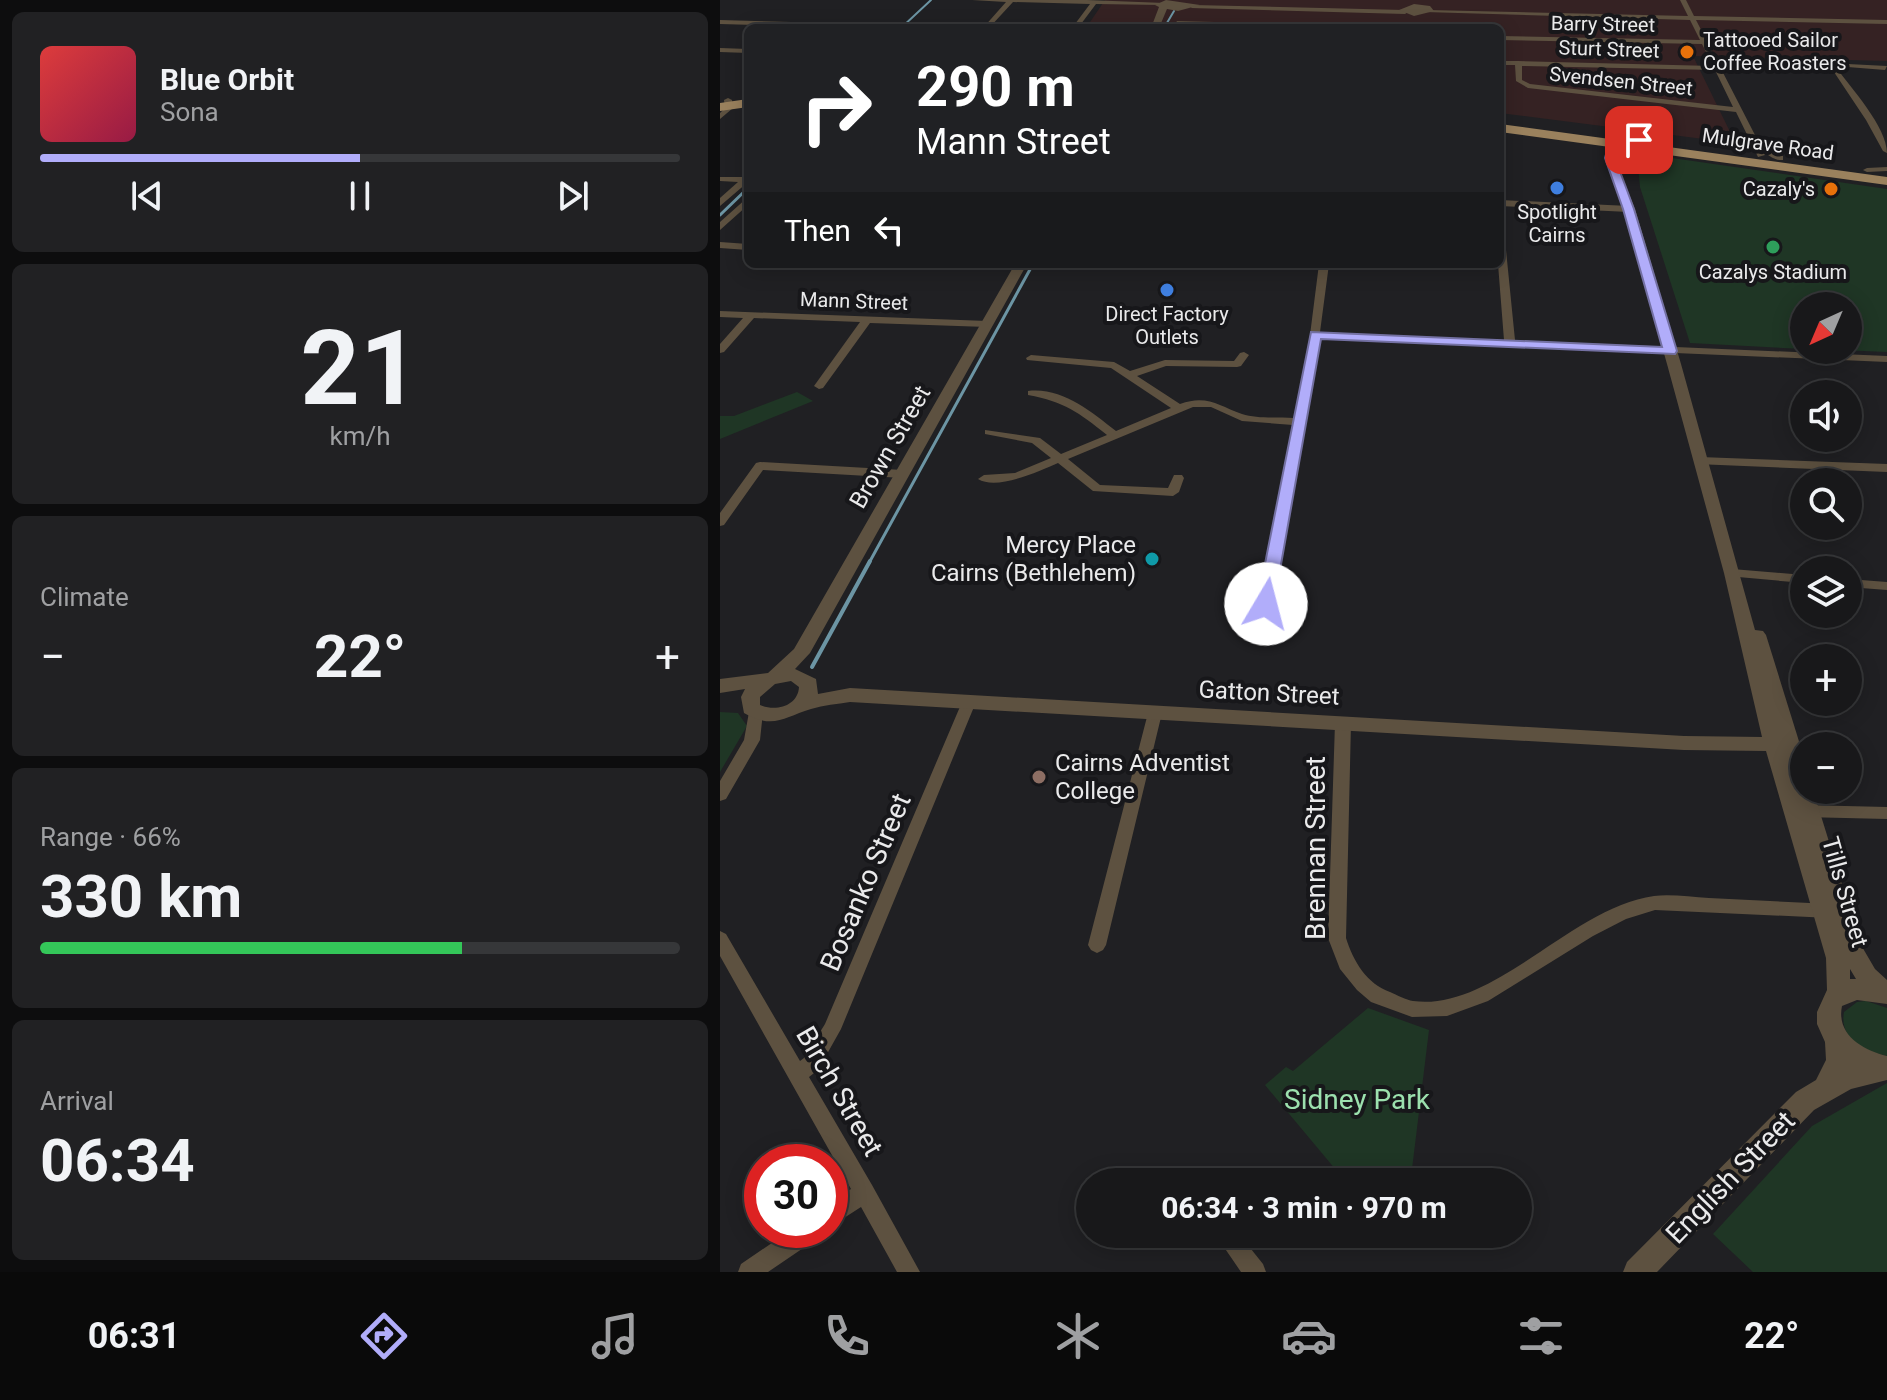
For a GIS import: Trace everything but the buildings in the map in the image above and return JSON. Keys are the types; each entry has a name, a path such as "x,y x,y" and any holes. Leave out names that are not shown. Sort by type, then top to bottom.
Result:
{"main road":[{"path":"724,103 744,100"},
{"name":"Mulgrave Road","path":"1504,126 1618,145 1759,150 1887,181"},
{"name":"Mulgrave Road","path":"1504,126 1618,145 1759,150 1780,158 1887,171"}],"street":[{"path":"977,0 1191,3 1214,6 1249,3 1298,8 1415,8 1887,22"},
{"path":"1508,0 1510,13"},
{"path":"1590,0 1595,15"},
{"path":"1683,0 1759,150 1780,158"},
{"path":"990,24 1011,1"},
{"path":"1078,24 1094,3"},
{"path":"1158,24 1171,5"},
{"path":"1292,24 1298,8"},
{"path":"720,22 794,24"},
{"name":"Barry Street","path":"1504,38 1705,42"},
{"path":"720,50 744,51"},
{"name":"Sturt Street","path":"1504,63 1718,68"},
{"name":"Svendsen Street","path":"1518,63 1519,81 1528,86 1740,110"},
{"path":"1885,68 1830,64 1870,120 1887,151"},
{"path":"720,117 724,103"},
{"path":"1870,120 1887,135"},
{"name":"Tills Street","path":"1618,145 1629,209 1732,573 1760,643 1781,749 1831,912 1838,958 1839,993 1828,1008 1828,1018 1837,1040"},
{"path":"720,179 744,179"},
{"path":"720,203 744,182"},
{"path":"1504,203 1629,209"},
{"path":"720,227 744,204"},
{"path":"720,245 744,247"},
{"name":"Brown Street","path":"752,708 753,691 801,653 1019,268"},
{"path":"1266,604 1315,335 1323,268"},
{"path":"1503,268 1510,345"},
{"name":"Mann Street","path":"720,314 987,324"},
{"path":"720,350 751,315"},
{"path":"819,386 867,320"},
{"path":"1315,335 1887,359"},
{"path":"1131,374 1165,363 1237,364 1244,355"},
{"path":"1031,358 1103,362 1131,374 1178,408"},
{"path":"1032,393 1058,396 1068,401 1114,435"},
{"path":"984,479 1017,476 1178,408 1213,404 1242,418 1298,422"},
{"path":"989,432 1036,440 1097,488 1173,492 1178,478"},
{"path":"1700,461 1887,468"},
{"path":"720,522 760,466 903,474"},
{"path":"1732,573 1790,578"},
{"path":"1862,584 1887,586"},
{"path":"801,653 799,666 810,694 802,704"},
{"name":"Gatton Street","path":"720,686 771,678 806,680 850,695"},
{"path":"720,692 752,708 779,715"},
{"name":"Gatton Street","path":"779,715 802,704 850,695 1781,749"},
{"name":"Bosanko Street","path":"797,1074 811,1064 832,1029 969,702"},
{"path":"752,708 752,740"},
{"path":"1097,945 1155,713"},
{"path":"720,795 752,740 779,715"},
{"name":"Brennan Street","path":"1343,723 1337,938 1348,967 1359,980 1386,1001 1403,1008 1442,1009 1469,1002 1589,928 1637,906 1655,903 1831,912"},
{"path":"1802,811 1887,813"},
{"name":"Tills Street","path":"1831,912 1857,962 1886,995"},
{"name":"Birch Street","path":"720,939 909,1272"},
{"path":"1839,993 1860,988 1886,995"},
{"path":"1837,1040 1860,1060 1887,1068"},
{"path":"1826,1086 1838,1061 1837,1040"},
{"name":"English Street","path":"1637,1272 1787,1117 1826,1086 1866,1071 1887,1068"},
{"path":"848,1204 865,1192"},
{"path":"749,1272 784,1248"},
{"path":"1237,1248 1255,1272"}],"shaded area":[{"path":"1105,0 1887,0 1887,61 1693,56 1735,142 1727,142 1504,114 1504,24 1089,24"}],"green space":[{"name":"Cazalys Stadium","path":"1637,155 1887,189 1887,352 1862,351 1862,292 1790,292 1790,348 1690,343 1640,187"},
{"path":"797,392 813,401 720,439 720,416 734,416"},
{"path":"720,712 738,713 747,726 720,772"},
{"path":"1866,1001 1887,1008 1887,1056 1862,1047 1845,1030 1844,1012 1857,1002"},
{"name":"Sidney Park","path":"1368,1008 1429,1030 1412,1168 1334,1168 1265,1085 1286,1067 1293,1071"},
{"path":"1887,1083 1887,1272 1753,1272 1713,1234 1812,1126"}],"waterway":[{"path":"905,24 931,0"},
{"path":"1166,24 1174,11"},
{"path":"720,215 744,192"},
{"path":"869,563 1031,268"},
{"path":"812,667 870,561"}],"place":[{"name":"Tattooed Sailor Coffee Roasters","path":"1687,52"},
{"name":"Spotlight Cairns","path":"1557,188"},
{"name":"Cazaly's","path":"1831,189"},
{"name":"Cazalys Stadium","path":"1773,247"},
{"name":"Direct Factory Outlets","path":"1167,290"},
{"name":"Mercy Place Cairns (Bethlehem)","path":"1152,559"},
{"name":"Cairns Adventist College","path":"1039,777"}],"route":[{"path":"1266,604 1315,335 1670,351 1629,209 1610,158 1616,137 1639,140"}]}
